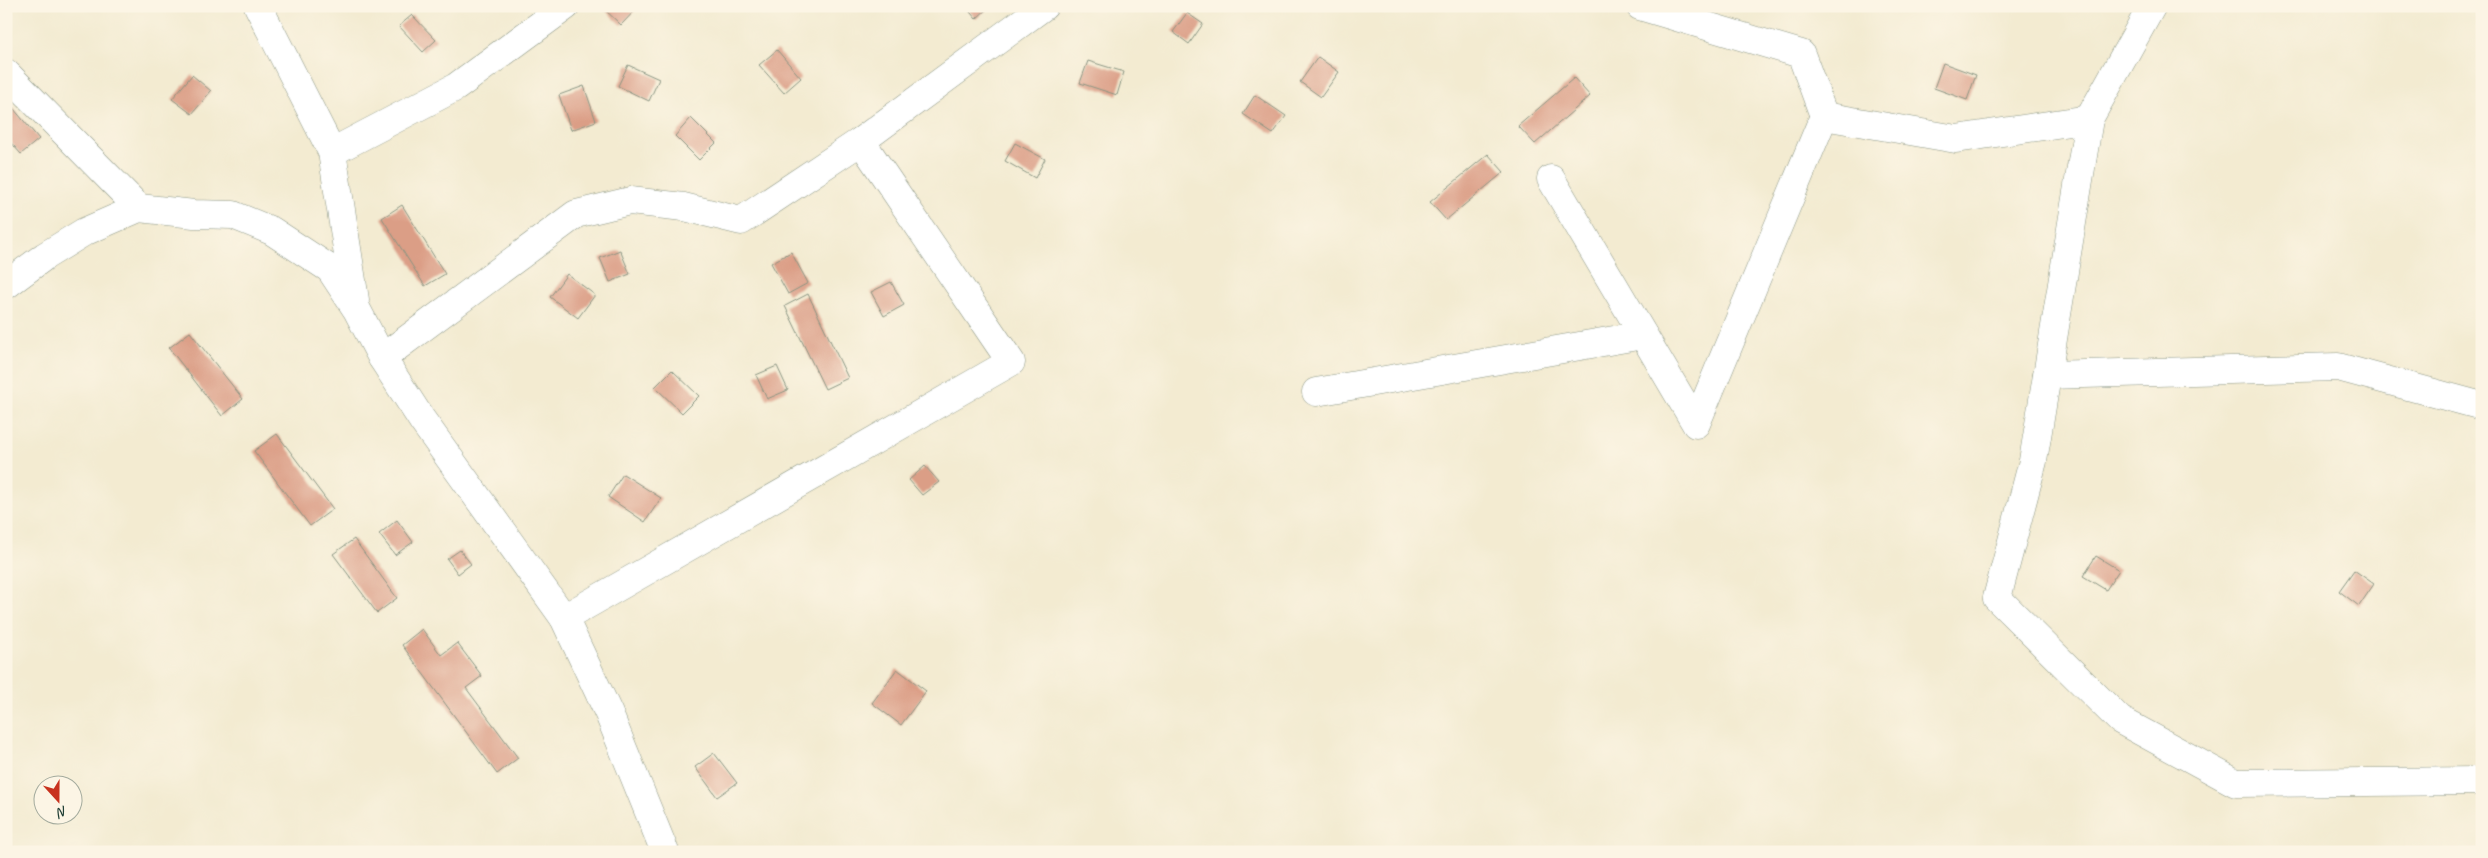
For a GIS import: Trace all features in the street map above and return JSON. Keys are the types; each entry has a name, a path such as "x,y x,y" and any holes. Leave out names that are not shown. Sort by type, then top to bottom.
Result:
{"street":[{"path":"258,6 332,152 357,310"},
{"path":"332,152 456,87 566,6"},
{"path":"382,358 576,214 630,201 684,207 742,221 861,141 1044,6"},
{"path":"1551,179 1696,424 1824,116 1801,54 1640,6"},
{"path":"2152,6 2089,119 2033,461 1997,598 2120,720 2236,783 2482,781"},
{"path":"6,73 139,208"},
{"path":"1824,116 1956,139 2089,119"},
{"path":"564,618 1011,362 861,141"},
{"path":"6,285 45,256 84,232 139,208 233,216 272,231 330,269 357,310 382,358 422,420 564,618 609,714 665,852"},
{"path":"1316,392 1643,335"},
{"path":"2047,375 2338,367 2482,406"}],"building":[{"path":"601,6 639,6 621,25"},
{"path":"965,6 990,6 976,19"},
{"path":"1187,13 1203,24 1189,44 1173,32"},
{"path":"412,15 436,40 423,52 399,26"},
{"path":"777,50 801,78 784,93 759,65"},
{"path":"1318,57 1339,72 1321,97 1300,82"},
{"path":"1088,61 1124,72 1117,95 1080,83"},
{"path":"1943,63 1976,75 1967,100 1934,88"},
{"path":"628,65 659,79 649,101 618,86"},
{"path":"192,75 211,91 192,114 172,99"},
{"path":"1574,78 1590,96 1535,144 1518,126"},
{"path":"584,86 596,121 571,130 559,95"},
{"path":"1255,95 1286,116 1273,134 1243,114"},
{"path":"8,102 39,139 21,154 6,137"},
{"path":"691,118 716,143 699,160 675,136"},
{"path":"1015,143 1045,159 1035,178 1005,161"},
{"path":"1488,154 1504,172 1446,220 1430,202"},
{"path":"402,205 445,274 425,286 382,218"},
{"path":"620,250 630,274 610,282 600,258"},
{"path":"791,252 808,283 788,294 771,263"},
{"path":"567,274 595,295 578,318 550,297"},
{"path":"891,282 904,305 884,316 871,292"},
{"path":"808,294 848,378 825,389 785,306"},
{"path":"190,332 243,399 222,416 169,348"},
{"path":"777,366 788,390 767,399 756,375"},
{"path":"672,370 699,396 682,413 655,387"},
{"path":"277,434 333,509 310,526 254,451"},
{"path":"925,466 939,482 922,495 909,480"},
{"path":"623,474 661,498 645,522 608,497"},
{"path":"397,520 413,542 395,555 379,534"},
{"path":"354,539 397,598 377,613 333,554"},
{"path":"460,550 471,564 458,574 447,559"},
{"path":"2096,556 2119,570 2106,590 2083,576"},
{"path":"2354,570 2374,584 2359,606 2339,591"},
{"path":"422,629 441,655 457,643 482,676 466,688 518,758 497,774 402,645"},
{"path":"897,669 926,691 901,725 872,703"},
{"path":"714,753 737,783 717,797 695,767"}]}
